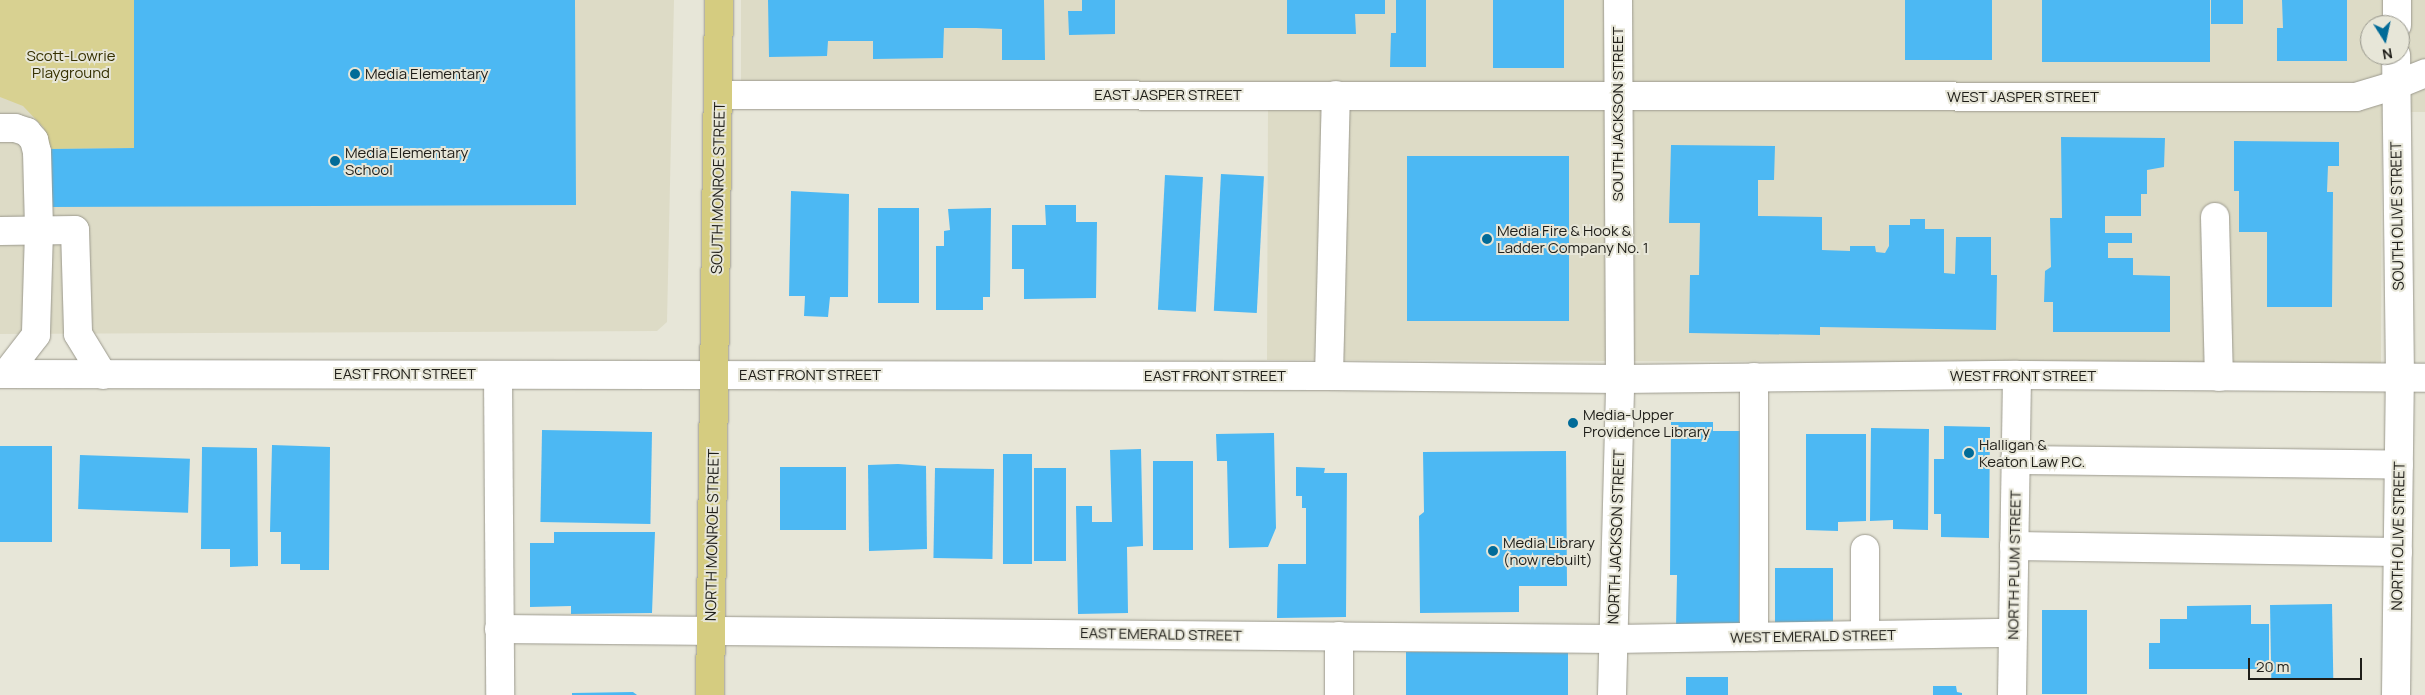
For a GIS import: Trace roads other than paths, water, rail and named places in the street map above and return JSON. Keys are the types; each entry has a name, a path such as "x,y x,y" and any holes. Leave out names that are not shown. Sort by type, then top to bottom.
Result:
{"main road":[{"name":"SOUTH MONROE STREET","path":"715,375 719,0"},
{"name":"NORTH MONROE STREET","path":"710,695 715,375"}],"street":[{"name":"SOUTH JACKSON STREET","path":"1618,0 1620,379"},
{"path":"2396,15 2397,0"},
{"name":"SOUTH OLIVE STREET","path":"2396,65 2412,378"},
{"name":"WEST JASPER STREET","path":"1618,95 2356,97 2396,85 2425,73"},
{"name":"EAST JASPER STREET","path":"719,95 1618,95"},
{"path":"1330,376 1336,95"},
{"path":"0,128 15,128 26,132 34,140 37,152 39,231 36,335 3,374"},
{"path":"2215,217 2219,376"},
{"path":"0,231 75,230 78,334 103,375"},
{"name":"EAST FRONT STREET","path":"3,374 1330,376 1620,379"},
{"path":"498,375 500,695"},
{"name":"WEST FRONT STREET","path":"1620,379 2017,375 2412,378"},
{"name":"NORTH PLUM STREET","path":"2012,695 2017,375"},
{"path":"1754,377 1754,637"},
{"name":"NORTH OLIVE STREET","path":"2396,695 2399,465 2412,378"},
{"name":"NORTH JACKSON STREET","path":"1612,695 1620,379"},
{"path":"2015,460 2399,465"},
{"path":"2014,546 2398,552"},
{"path":"1865,549 1865,635"},
{"name":"EAST EMERALD STREET","path":"499,629 710,629 1612,639"},
{"name":"WEST EMERALD STREET","path":"1612,639 2013,633"},
{"path":"1339,636 1340,695"}],"place":[{"name":"Media Elementary","path":"355,74"},
{"name":"Media Elementary School","path":"335,161"},
{"name":"Media Fire & Hook & Ladder Company No. 1","path":"1487,239"},
{"name":"Media-Upper Providence Library","path":"1573,423"},
{"name":"Halligan & Keaton Law P.C.","path":"1969,453"},
{"name":"Media Library (now rebuilt)","path":"1493,551"}],"park label":[{"name":"Scott-Lowrie Playground","path":"71,64"}]}
